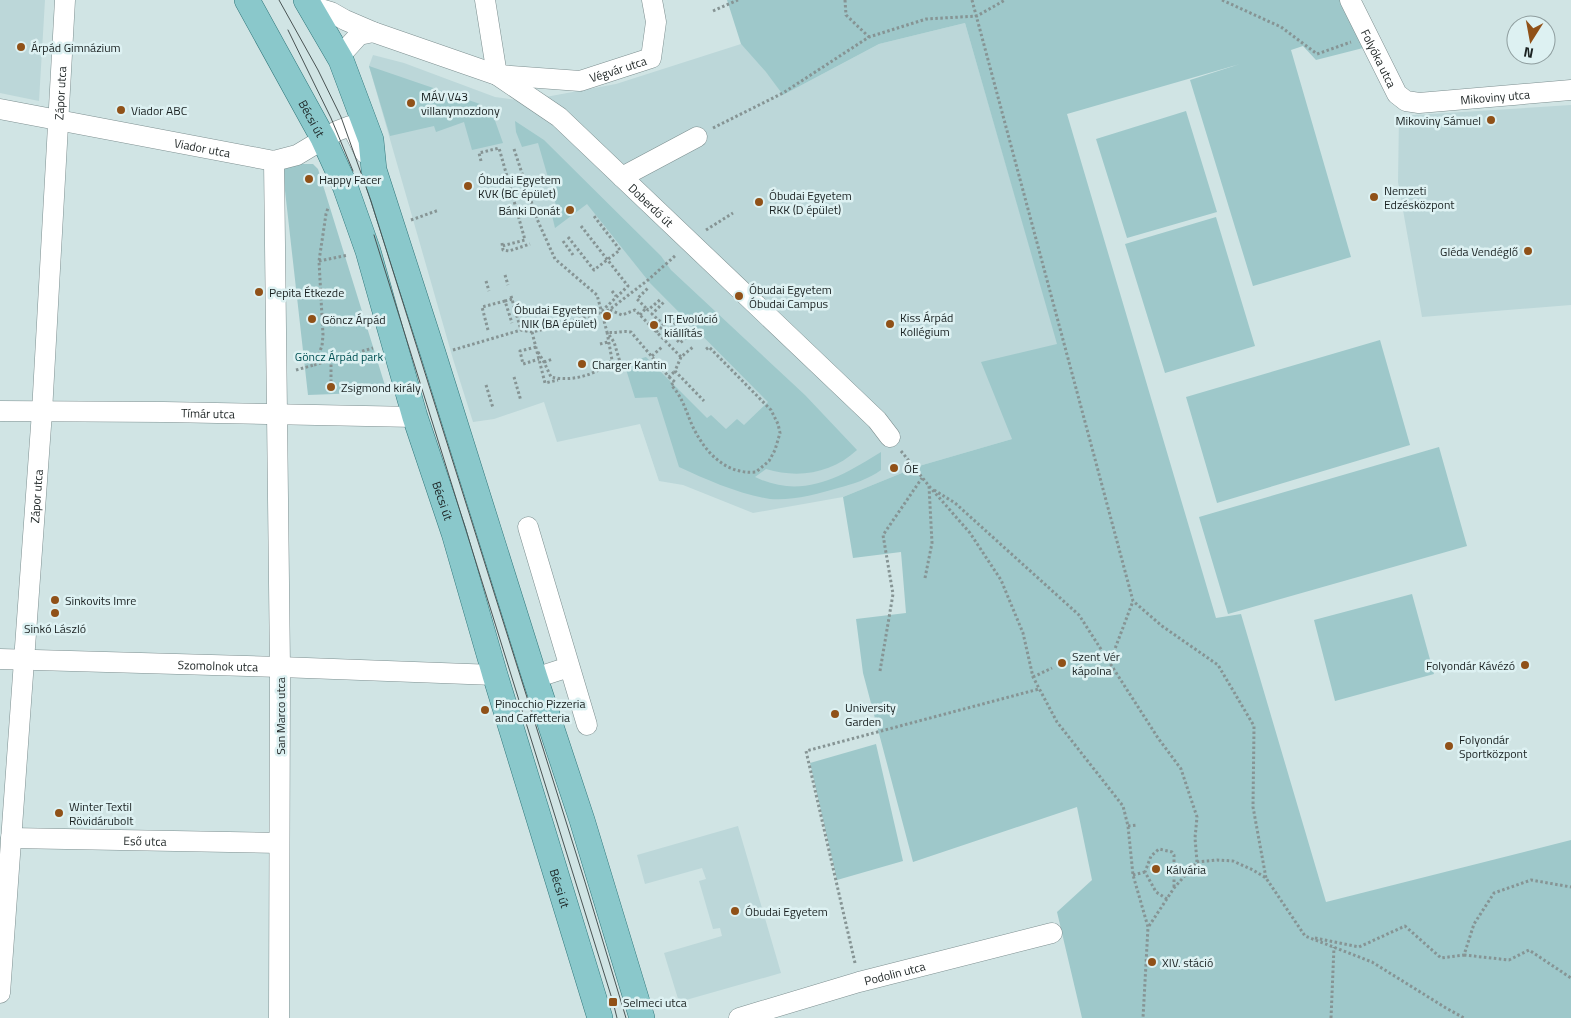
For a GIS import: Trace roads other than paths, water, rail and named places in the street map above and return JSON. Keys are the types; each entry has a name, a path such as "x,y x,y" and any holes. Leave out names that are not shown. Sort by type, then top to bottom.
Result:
{"main road":[{"name":"Bécsi út","path":"247,0 323,138 345,186 368,252 415,416 454,533 495,675 600,1018"},
{"path":"308,3 340,56 371,140 374,170 582,820 642,1018"}],"street":[{"name":"Zápor utca","path":"0,993 42,412 66,0"},
{"path":"485,0 497,75"},
{"name":"Végvár utca","path":"497,75 580,81 651,58 656,22 652,0"},
{"name":"Folyóka utca","path":"1350,0 1397,94 1406,102 1419,103"},
{"name":"Doberdó út","path":"308,3 373,32 497,75 559,117 870,413 890,437"},
{"path":"340,56 359,35 373,32"},
{"name":"Mikoviny utca","path":"1419,103 1571,90"},
{"name":"Viador utca","path":"0,109 274,161 297,155 323,138 350,126 360,141 374,170"},
{"path":"622,177 697,137"},
{"path":"274,161 278,414"},
{"name":"Tímár utca","path":"0,411 415,416"},
{"name":"San Marco utca","path":"278,414 280,666 279,1018"},
{"path":"528,528 587,726"},
{"name":"Szomolnok utca","path":"0,659 280,666 495,675"},
{"path":"535,678 570,667"},
{"name":"Eső utca","path":"11,838 279,843"},
{"name":"Podolin utca","path":"739,1018 859,982 1052,933"}],"tram line":[{"path":"279,0 318,70 341,117 371,201 626,1018"},
{"path":"288,30 331,118 353,171"},
{"path":"374,235 617,1018"}],"place":[{"name":"Árpád Gimnázium","path":"21,47"},
{"name":"MÁV V43 villanymozdony","path":"411,103"},
{"name":"Viador ABC","path":"121,110"},
{"name":"Mikoviny Sámuel","path":"1491,120"},
{"name":"Happy Facer","path":"309,179"},
{"name":"Óbudai Egyetem KVK (BC épület)","path":"468,186"},
{"name":"Nemzeti Edzésközpont","path":"1374,197"},
{"name":"Óbudai Egyetem RKK (D épület)","path":"759,202"},
{"name":"Bánki Donát","path":"570,210"},
{"name":"Gléda Vendéglő","path":"1528,251"},
{"name":"Pepita Étkezde","path":"259,292"},
{"name":"Óbudai Egyetem Óbudai Campus","path":"739,296"},
{"name":"Óbudai Egyetem NIK (BA épület)","path":"607,316"},
{"name":"Göncz Árpád","path":"312,319"},
{"name":"Kiss Árpád Kollégium","path":"890,324"},
{"name":"IT Evolúció kiállítás","path":"654,325"},
{"name":"Charger Kantin","path":"582,364"},
{"name":"Zsigmond király","path":"331,387"},
{"name":"ÓE","path":"894,468"},
{"name":"Sinkovits Imre","path":"55,600"},
{"name":"Sinkó László","path":"55,613"},
{"name":"Szent Vér kápolna","path":"1062,663"},
{"name":"Folyondár Kávézó","path":"1525,665"},
{"name":"Pinocchio Pizzeria and Caffetteria","path":"485,710"},
{"name":"University Garden","path":"835,714"},
{"name":"Folyondár Sportközpont","path":"1449,746"},
{"name":"Winter Textil Rövidárubolt","path":"59,813"},
{"name":"Kálvária","path":"1156,869"},
{"name":"Óbudai Egyetem","path":"735,911"},
{"name":"XIV. stáció","path":"1152,962"},
{"name":"Selmeci utca","path":"613,1002"}],"park label":[{"name":"Göncz Árpád park","path":"339,356"}]}
